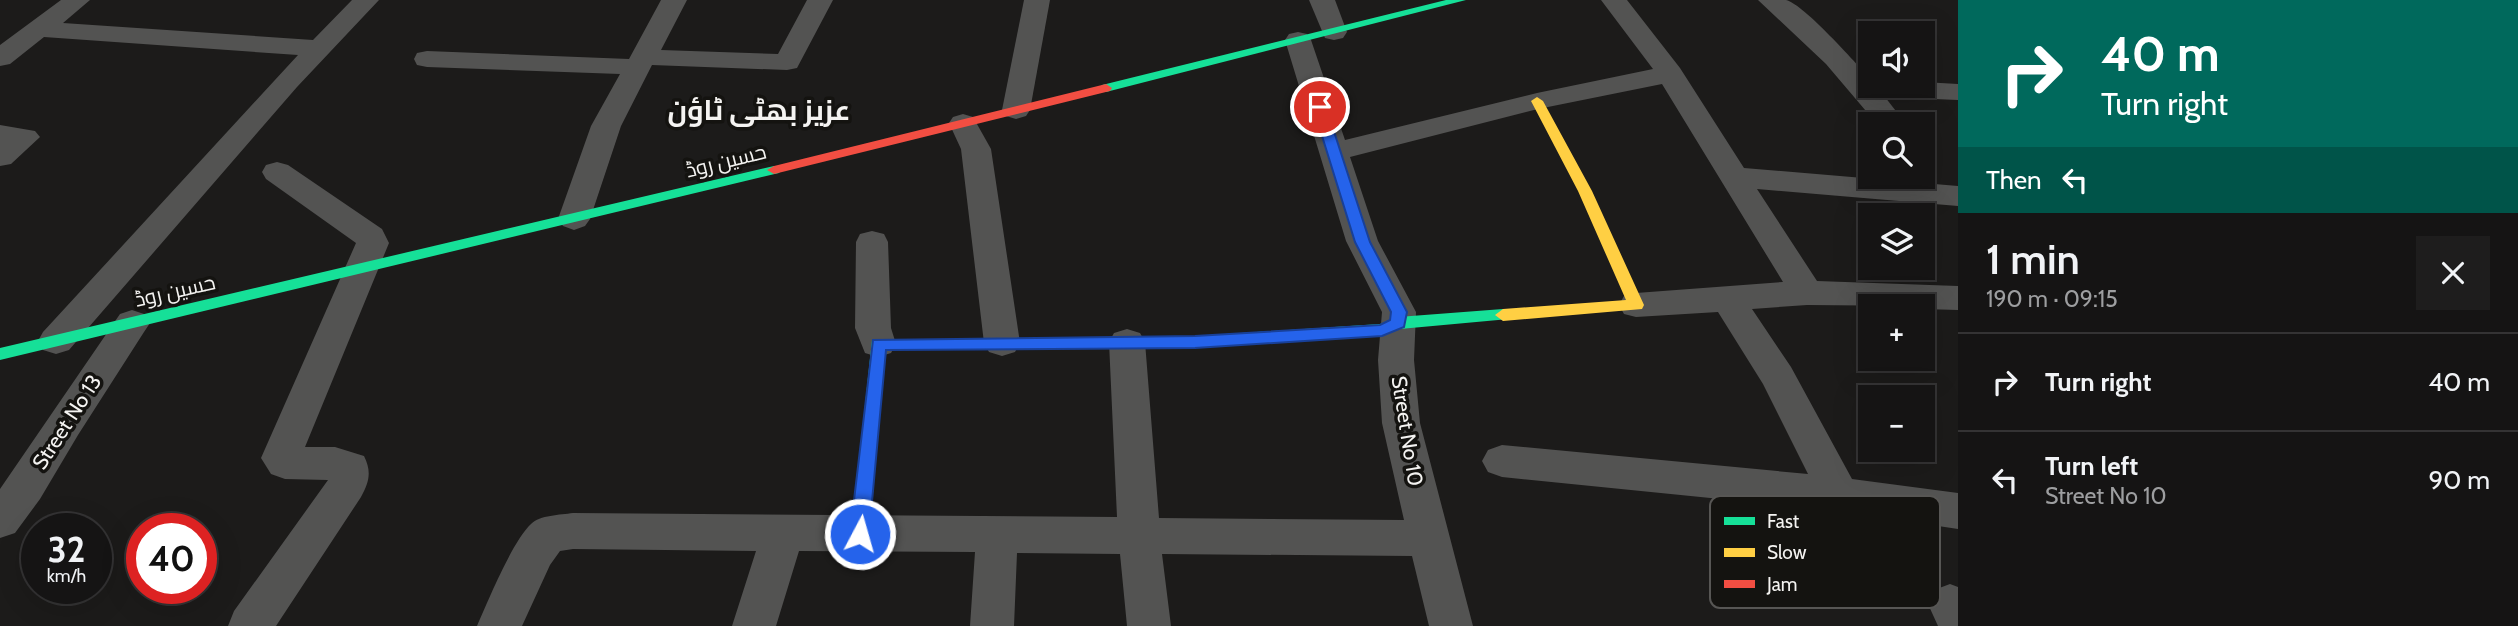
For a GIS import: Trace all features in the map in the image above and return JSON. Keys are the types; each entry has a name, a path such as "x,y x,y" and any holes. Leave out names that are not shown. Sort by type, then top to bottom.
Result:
{"street":[{"path":"0,58 77,0"},
{"path":"56,341 319,48 366,0"},
{"path":"574,219 606,126 674,0"},
{"path":"427,59 787,62 820,0"},
{"path":"1016,110 1037,0"},
{"path":"1322,0 1334,32"},
{"name":"حسین روڈ","path":"0,354 574,219 1460,0"},
{"path":"1614,0 1670,74 1807,293"},
{"path":"1771,0 1790,13 1858,85"},
{"path":"38,29 319,48"},
{"name":"Street No 10","path":"1298,40 1362,242 1399,312 1396,360 1401,424 1427,538 1451,626"},
{"path":"1334,152 1537,101 1670,74"},
{"path":"1935,91 1958,92"},
{"path":"1870,98 1882,112"},
{"path":"1537,101 1586,191 1636,305"},
{"path":"963,123 976,149 1002,343"},
{"path":"0,134 25,137 0,157"},
{"path":"250,626 347,485 350,468 340,462 297,465 285,463 281,458 373,243 370,237 277,172"},
{"path":"1735,177 1952,196"},
{"path":"1935,178 1952,196"},
{"path":"860,534 878,344 873,328 872,242"},
{"path":"878,344 1195,342 1382,330 1398,323 1807,293 1958,298"},
{"path":"1727,299 1778,377 1839,494"},
{"name":"Street No 13","path":"0,520 26,486 132,323"},
{"path":"1127,342 1139,536 1149,626"},
{"path":"1502,461 1853,496"},
{"path":"1940,508 1958,511"},
{"path":"499,626 535,552 547,535 573,531 1427,538"},
{"path":"754,626 783,534"},
{"path":"992,626 997,535"}],"traffic: fast":[{"path":"1106,88 1460,0"},
{"path":"0,354 774,170"},
{"path":"860,534 878,344 1195,342 1382,330 1398,323 1503,315"}],"traffic: slow":[{"path":"1503,315 1636,305 1585,191 1537,101"}],"traffic: jam":[{"path":"774,170 1106,88"}],"district":[{"name":"عزیز بھٹی ٹاؤن","path":"759,110"}],"route":[{"path":"860,534 878,344 1195,342 1382,330 1398,323 1399,312 1362,242 1320,107"}]}
